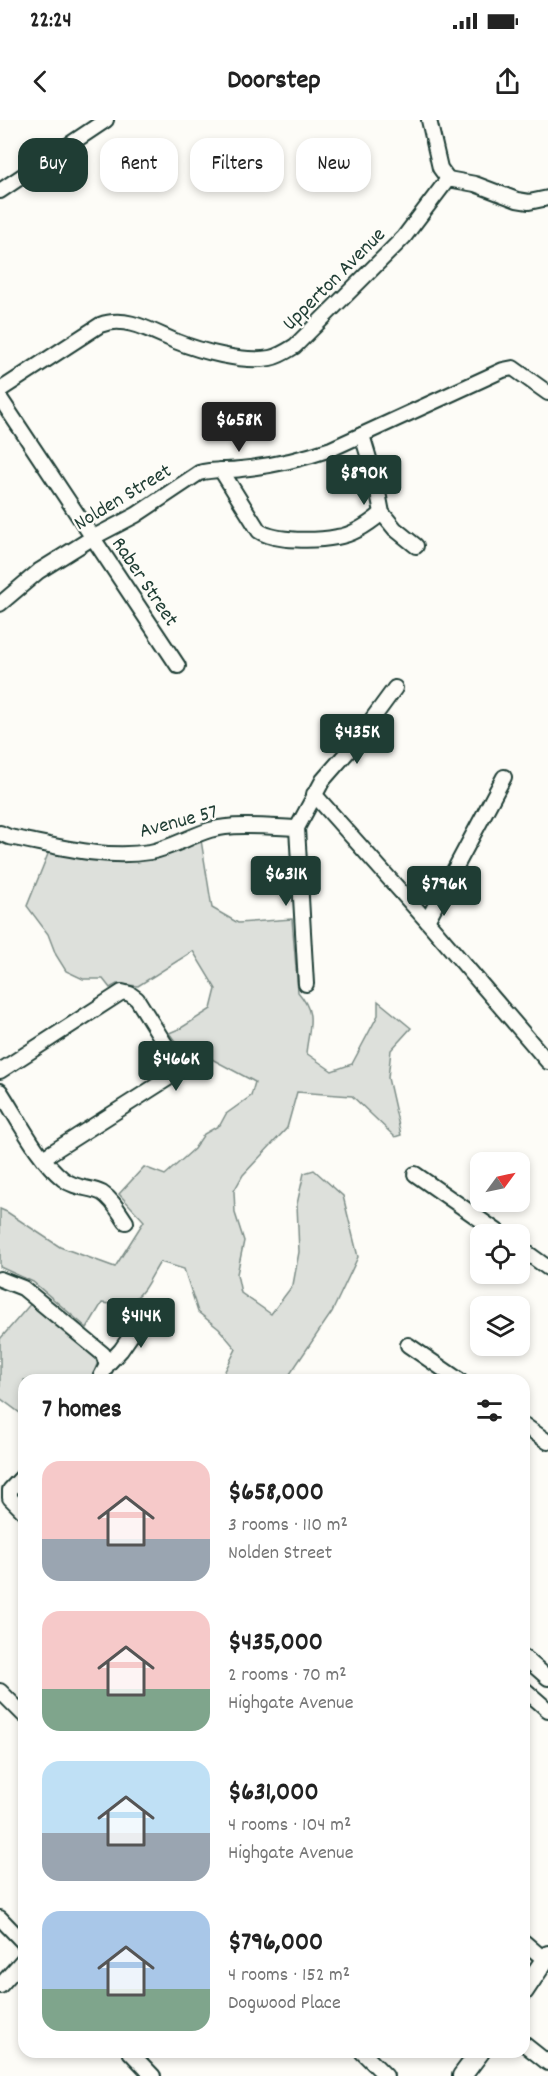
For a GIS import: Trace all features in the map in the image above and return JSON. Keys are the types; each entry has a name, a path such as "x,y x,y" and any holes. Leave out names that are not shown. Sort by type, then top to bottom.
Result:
{"main road":[{"path":"530,1982 546,1958"},
{"path":"462,2076 476,2058"}],"street":[{"path":"0,191 106,120"},
{"path":"429,120 440,168 448,179 475,184 517,200 529,202 548,198"},
{"name":"Upperton Avenue","path":"0,390 100,325 111,321 136,325 178,342 227,356 269,358 283,354 295,346 404,237 448,179"},
{"name":"Nolden Street","path":"0,604 39,571 92,538 136,516 199,473 210,470 242,469 304,458 362,435 503,370 513,368 548,393"},
{"name":"Raber Street","path":"0,398 178,666"},
{"path":"362,435 376,482 382,513 395,529 416,546"},
{"path":"221,470 259,531 267,537 338,537 360,529 382,513"},
{"path":"306,984 297,828 322,780 351,748 395,688"},
{"path":"427,921 504,777"},
{"path":"314,794 548,1062"},
{"name":"Avenue 57","path":"0,833 9,837 77,850 114,854 151,852 212,829 251,826 297,828"},
{"path":"0,1071 122,992 137,999 175,1060 175,1070 167,1078 43,1158"},
{"path":"0,1091 43,1158 65,1181 77,1187 100,1192 110,1199 126,1222"},
{"path":"415,1174 487,1224"},
{"path":"530,1255 548,1268"},
{"path":"0,1279 23,1288 103,1354 107,1365"},
{"path":"102,1374 147,1312"},
{"path":"408,1345 450,1374"},
{"path":"530,1429 548,1442"},
{"path":"18,1482 10,1491 10,1498 18,1507"},
{"path":"530,1662 548,1678"},
{"path":"0,1691 18,1709"},
{"path":"530,1694 548,1710"},
{"path":"0,1918 18,1937"},
{"path":"530,1946 546,1958"},
{"path":"0,1986 18,1966"},
{"path":"530,2049 548,2063"},
{"path":"136,2058 153,2076"},
{"path":"369,2058 386,2076"}],"shaded area":[{"path":"201,840 212,908 238,923 292,919 298,992 310,1014 306,1053 332,1071 352,1064 378,1015 378,1001 411,1028 391,1050 388,1078 401,1135 395,1137 352,1096 297,1092 287,1128 243,1175 234,1191 235,1213 244,1241 237,1274 241,1293 271,1314 293,1285 299,1252 297,1204 304,1173 314,1170 343,1196 358,1257 332,1312 290,1374 224,1374 236,1349 219,1329 198,1312 184,1269 160,1262 138,1296 125,1303 102,1303 87,1328 33,1282 0,1267 0,1209 60,1247 115,1267 144,1221 119,1194 144,1167 165,1175 194,1149 204,1134 220,1125 226,1114 251,1096 255,1082 193,1049 183,1052 169,1033 211,1009 216,989 193,951 138,986 117,984 110,988 103,979 83,979 66,971 56,955 48,934 27,906 50,849 113,858"},
{"path":"33,1301 99,1359 93,1374 18,1374 18,1412 0,1398 0,1339"}]}
